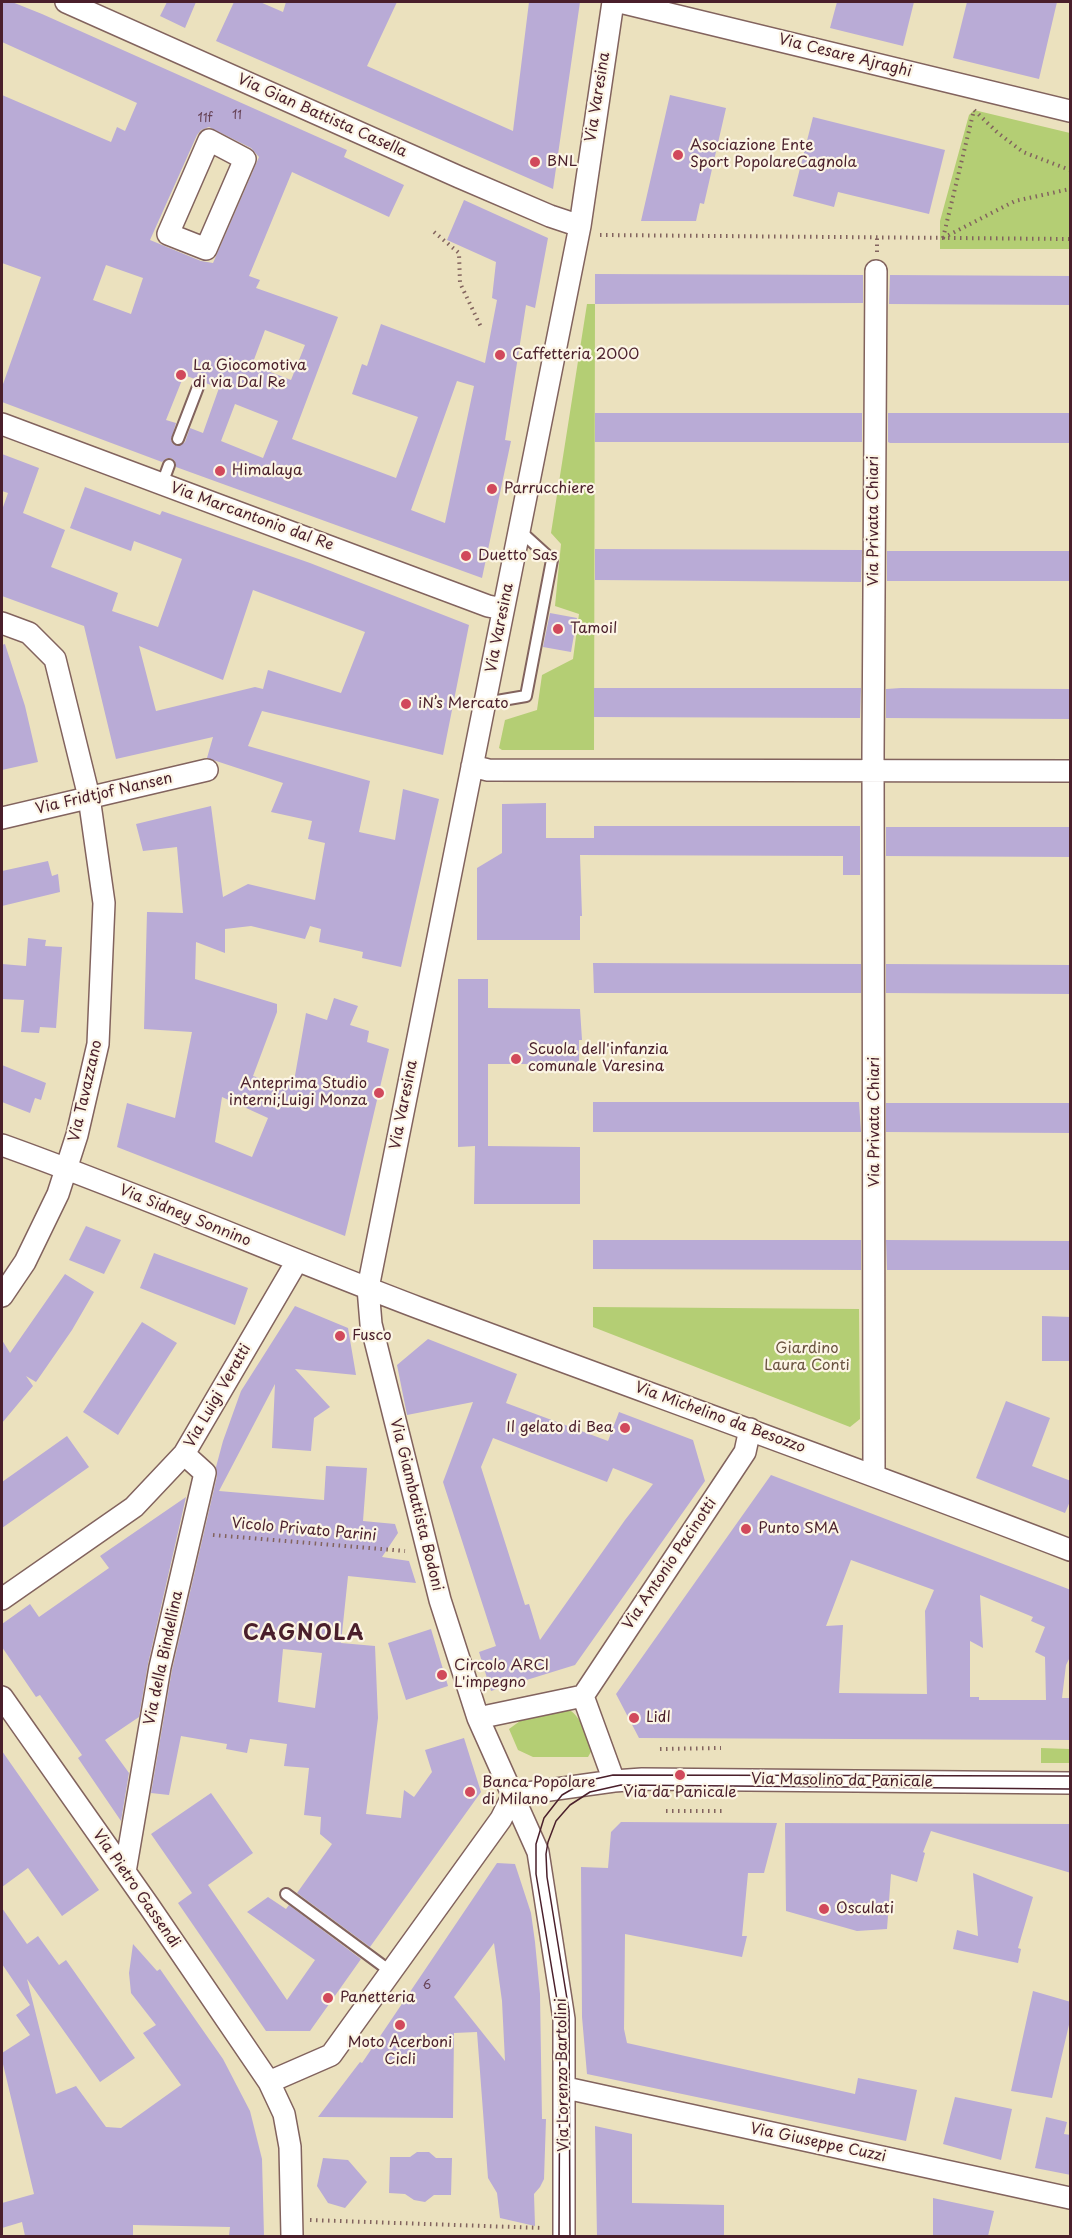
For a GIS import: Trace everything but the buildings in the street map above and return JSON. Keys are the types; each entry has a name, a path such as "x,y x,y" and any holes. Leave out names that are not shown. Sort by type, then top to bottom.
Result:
{"street":[{"name":"Via Gian Battista Casella","path":"66,2 459,177 589,230"},
{"name":"Via Varesina","path":"368,1288 480,768 485,703 519,530 589,230 613,2"},
{"name":"Via Cesare Ajraghi","path":"620,2 1071,111"},
{"path":"209,140 245,159 206,249 168,234 209,140"},
{"name":"Via Privata Chiari","path":"874,1474 873,770 876,271"},
{"name":"Via Marcantonio dal Re","path":"2,424 165,474 488,606 503,609"},
{"name":"Via Tavazzano","path":"2,623 29,633 55,659 89,797 104,903 98,1044 67,1168 58,1194 25,1262 2,1296"},
{"path":"480,768 1071,771"},
{"name":"Via Fridtjof Nansen","path":"2,818 207,770"},
{"name":"Via Sidney Sonnino","path":"2,1145 67,1168 368,1288"},
{"name":"Via Luigi Veratti","path":"2,1599 134,1507 184,1454 297,1261"},
{"name":"Via Michelino da Besozzo","path":"368,1288 874,1474 1071,1550"},
{"name":"Via Giambattista Bodoni","path":"368,1288 371,1324 440,1600 478,1718 513,1795"},
{"name":"Via Antonio Pacinotti","path":"583,1696 745,1452 750,1429"},
{"name":"Via della Bindellina","path":"125,1872 160,1667 206,1473 184,1454"},
{"path":"478,1718 583,1696 614,1781"},
{"name":"Via Pietro Gassendi","path":"2,1697 269,2082 284,2114 290,2147 292,2228"},
{"name":"Via Masolino da Panicale","path":"513,1795 642,1779 1071,1784"},
{"path":"269,2082 331,2055 501,1819 513,1795"},
{"name":"Via Lorenzo Bartolini","path":"513,1795 538,1852 562,1994 566,2088 565,2233"},
{"name":"Via Giuseppe Cuzzi","path":"566,2088 1071,2198"}],"lane":[{"path":"178,439 198,387"},
{"path":"485,703 526,696 552,560 519,530"},
{"path":"286,1894 390,1971"}],"path":[{"path":"943,238 974,110 998,134 1023,152 1071,170"},
{"path":"943,238 1016,201 1071,189"},
{"path":"589,230 1071,239"},
{"path":"434,232 459,253 460,283 481,327"},
{"name":"Vicolo Privato Parini","path":"191,1533 409,1551"},
{"path":"660,1749 721,1748"},
{"path":"666,1811 725,1811"},
{"path":"292,2228 565,2233"}],"green space":[{"path":"974,110 1070,133 1070,249 940,249 940,221 969,115"},
{"path":"587,304 595,304 594,750 502,750 499,748 505,720 537,710 542,675 573,659 579,614 555,606 561,544 551,533"},
{"name":"Giardino Laura Conti","path":"593,1307 859,1309 860,1419 850,1427 593,1327"},
{"path":"566,1708 575,1715 586,1732 592,1750 588,1757 533,1757 518,1750 509,1729 520,1721"},
{"path":"1041,1748 1070,1749 1070,1763 1041,1763"}],"tram line":[{"path":"559,2236 560,2018 536,1874 536,1844 544,1818 562,1795 586,1781 613,1775 1070,1776"},
{"path":"570,2236 569,2011 547,1877 546,1854 556,1821 570,1805 590,1792 621,1785 1070,1789"}],"place":[{"name":"Asociazione Ente Sport PopolareCagnola","path":"678,155"},
{"name":"BNL","path":"535,162"},
{"name":"Caffetteria 2000","path":"500,355"},
{"name":"La Giocomotiva di via Dal Re","path":"181,375"},
{"name":"Himalaya","path":"220,471"},
{"name":"Parrucchiere","path":"492,489"},
{"name":"Duetto Sas","path":"466,556"},
{"name":"Tamoil","path":"558,629"},
{"name":"iN’s Mercato","path":"406,704"},
{"name":"Scuola dell'infanzia comunale Varesina","path":"516,1059"},
{"name":"Anteprima Studio interni;Luigi Monza","path":"379,1093"},
{"name":"Fusco","path":"340,1336"},
{"name":"Il gelato di Bea","path":"625,1428"},
{"name":"Punto SMA","path":"746,1529"},
{"name":"Circolo ARCI L'impegno","path":"442,1675"},
{"name":"Lidl","path":"634,1718"},
{"name":"Via da Panicale","path":"680,1775"},
{"name":"Banca Popolare di Milano","path":"470,1792"},
{"name":"Osculati","path":"824,1909"},
{"name":"Panetteria","path":"328,1998"},
{"name":"Moto Acerboni Cicli","path":"400,2025"}],"district":[{"name":"CAGNOLA","path":"304,1634"}]}
